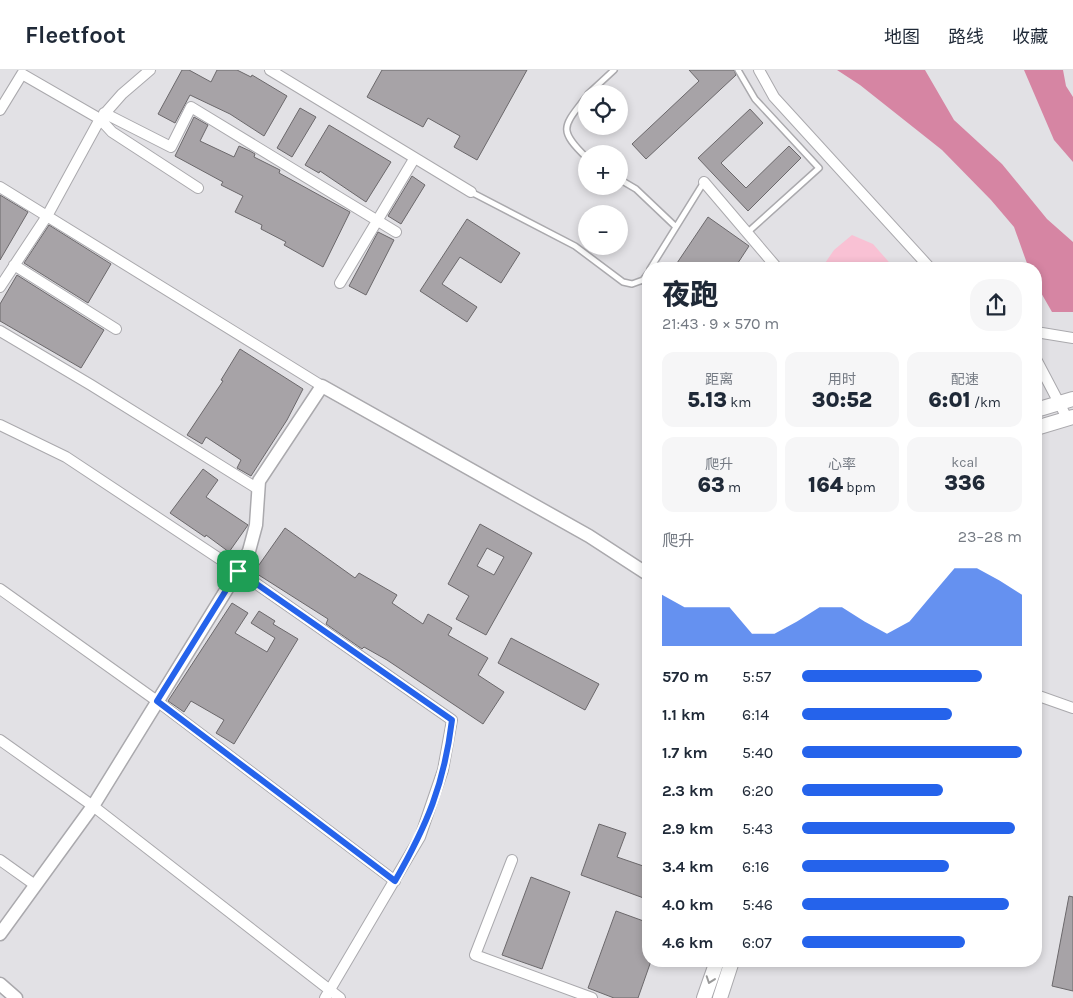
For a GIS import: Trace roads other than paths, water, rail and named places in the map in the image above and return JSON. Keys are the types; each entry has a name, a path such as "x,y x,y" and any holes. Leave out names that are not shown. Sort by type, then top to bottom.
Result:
{"main road":[{"path":"1042,408 1066,401"},
{"path":"1042,426 1070,417"},
{"path":"704,998 714,967"},
{"path":"720,998 730,967"}],"street":[{"path":"0,287 48,216 102,116 122,94 150,70"},
{"path":"270,70 471,192"},
{"path":"759,70 774,97 925,262"},
{"path":"0,110 22,74 102,116 171,148 191,107 396,232"},
{"path":"102,116 112,132 198,188"},
{"path":"340,283 414,159"},
{"path":"704,182 772,262"},
{"path":"0,187 322,386 589,536 642,570"},
{"path":"14,265 116,329"},
{"path":"0,331 258,489"},
{"path":"1042,333 1073,338"},
{"path":"1042,367 1066,401 1070,417"},
{"path":"0,934 93,806 238,571 249,551 256,525 259,481 322,386"},
{"path":"0,425 66,457 238,571 452,720 443,770 420,837 328,994"},
{"path":"0,589 157,701 395,881"},
{"path":"1042,697 1073,708"},
{"path":"0,740 93,806 328,994 340,998"},
{"path":"0,860 35,885"},
{"path":"512,860 476,955 592,998"},
{"path":"0,984 16,998"}],"lane":[{"path":"598,85 614,70"},
{"path":"738,70 755,99 819,168 748,232"},
{"path":"578,107 568,120 566,130 569,140 578,149"},
{"path":"655,262 704,182"},
{"path":"628,184 636,189 676,227"},
{"path":"471,192 575,246 623,282 632,284 642,280"}]}
